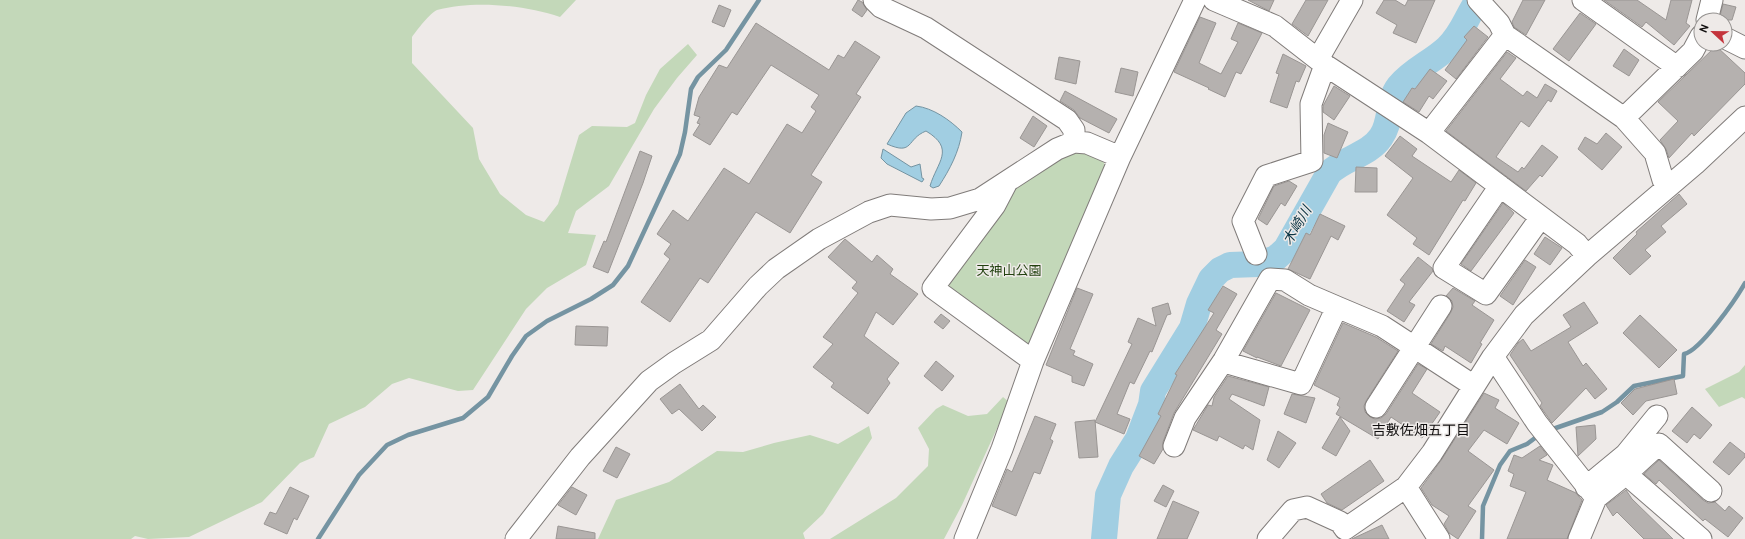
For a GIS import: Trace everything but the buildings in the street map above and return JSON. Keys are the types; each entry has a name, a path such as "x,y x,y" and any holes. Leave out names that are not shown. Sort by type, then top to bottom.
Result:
{"street":[{"path":"874,0 881,8 926,28 1067,120 1074,130 1074,142"},
{"path":"965,539 1002,449 1033,361 1120,157 1195,0"},
{"path":"1214,0 1275,26 1322,62 1429,133 1577,244 1587,256"},
{"path":"1256,254 1243,221 1266,176 1312,161 1311,104 1322,62 1352,0"},
{"path":"1478,0 1499,23 1505,35 1624,118 1655,153 1663,180 1668,187"},
{"path":"1583,0 1677,67"},
{"path":"1709,12 1712,0"},
{"path":"1429,133 1505,35"},
{"path":"1733,42 1745,48"},
{"path":"1624,118 1693,51"},
{"path":"1268,539 1293,510 1307,507 1340,522 1348,534 1406,487 1432,453 1492,358 1524,315 1587,256 1668,187 1745,116"},
{"path":"516,539 580,457 627,404 649,382 674,363 711,340 758,286 776,269 819,239 869,212 890,205 931,209 950,208 980,199 1057,149 1074,142 1086,143 1120,157"},
{"path":"1006,182 995,205 933,288 1033,361"},
{"path":"1500,186 1444,268 1486,294 1541,217"},
{"path":"1174,446 1185,418 1224,360 1270,279 1285,280 1309,295 1382,326 1474,386"},
{"path":"1376,407 1440,306"},
{"path":"1224,360 1231,364 1301,384 1337,307"},
{"path":"1492,358 1537,423 1591,492"},
{"path":"1583,534 1591,492 1626,454 1657,416"},
{"path":"1591,492 1626,474 1659,444 1711,491"},
{"path":"1626,474 1701,539"},
{"path":"1406,487 1439,539"}],"green space":[{"path":"0,0 576,0 560,17 531,9 499,5 467,5 437,10 427,18 412,37 412,63 473,128 479,159 500,194 526,215 544,222 558,204 579,135 592,126 627,127 635,123 646,95 660,69 688,44 697,55 677,78 654,109 609,186 576,211 568,233 596,235 586,265 547,288 526,309 473,390 458,391 409,378 392,384 365,407 329,424 314,457 300,463 262,502 189,537 148,539 135,536 131,539 0,539"},
{"name":"天神山公園","path":"1068,148 1102,159 1108,171 1028,348 940,287 1010,185"},
{"path":"1745,365 1745,399 1742,397 1719,407 1705,389 1739,372"},
{"path":"1003,397 1009,402 962,505 944,539 830,539 896,498 928,466 929,449 918,428 936,409 943,405 968,416 987,414"},
{"path":"869,426 872,438 823,514 803,533 805,539 598,539 616,500 669,482 717,451 743,452 810,435 838,444"}],"water":[{"path":"916,106 929,109 941,115 962,132 959,146 950,167 939,186 933,188 930,186 942,156 940,144 935,138 926,131 915,138 906,147 902,148 887,144 906,113"},
{"path":"883,149 911,167 920,164 922,178 924,179 922,182 887,164 881,158"}],"waterway":[{"path":"318,539 359,475 387,445 408,435 463,418 488,397 512,356 526,336 547,321 591,299 613,285 628,266 680,154 685,132 691,89 698,77 726,50 759,0"},
{"name":"木崎川","path":"1104,539 1108,495 1121,466 1138,439 1151,405 1153,391 1192,328 1199,304 1211,279 1220,270 1230,265 1258,264 1276,258 1286,249 1329,173 1376,143 1387,125 1392,99 1399,86 1410,75 1447,48 1461,31 1478,0"},
{"path":"1550,430 1602,412 1617,402 1634,386 1683,376 1684,354 1691,351 1708,334 1726,312 1745,283"},
{"path":"1482,539 1483,506 1500,465 1510,451 1527,444 1539,435"}],"district":[{"name":"吉敷佐畑五丁目","path":"1421,431"}]}
